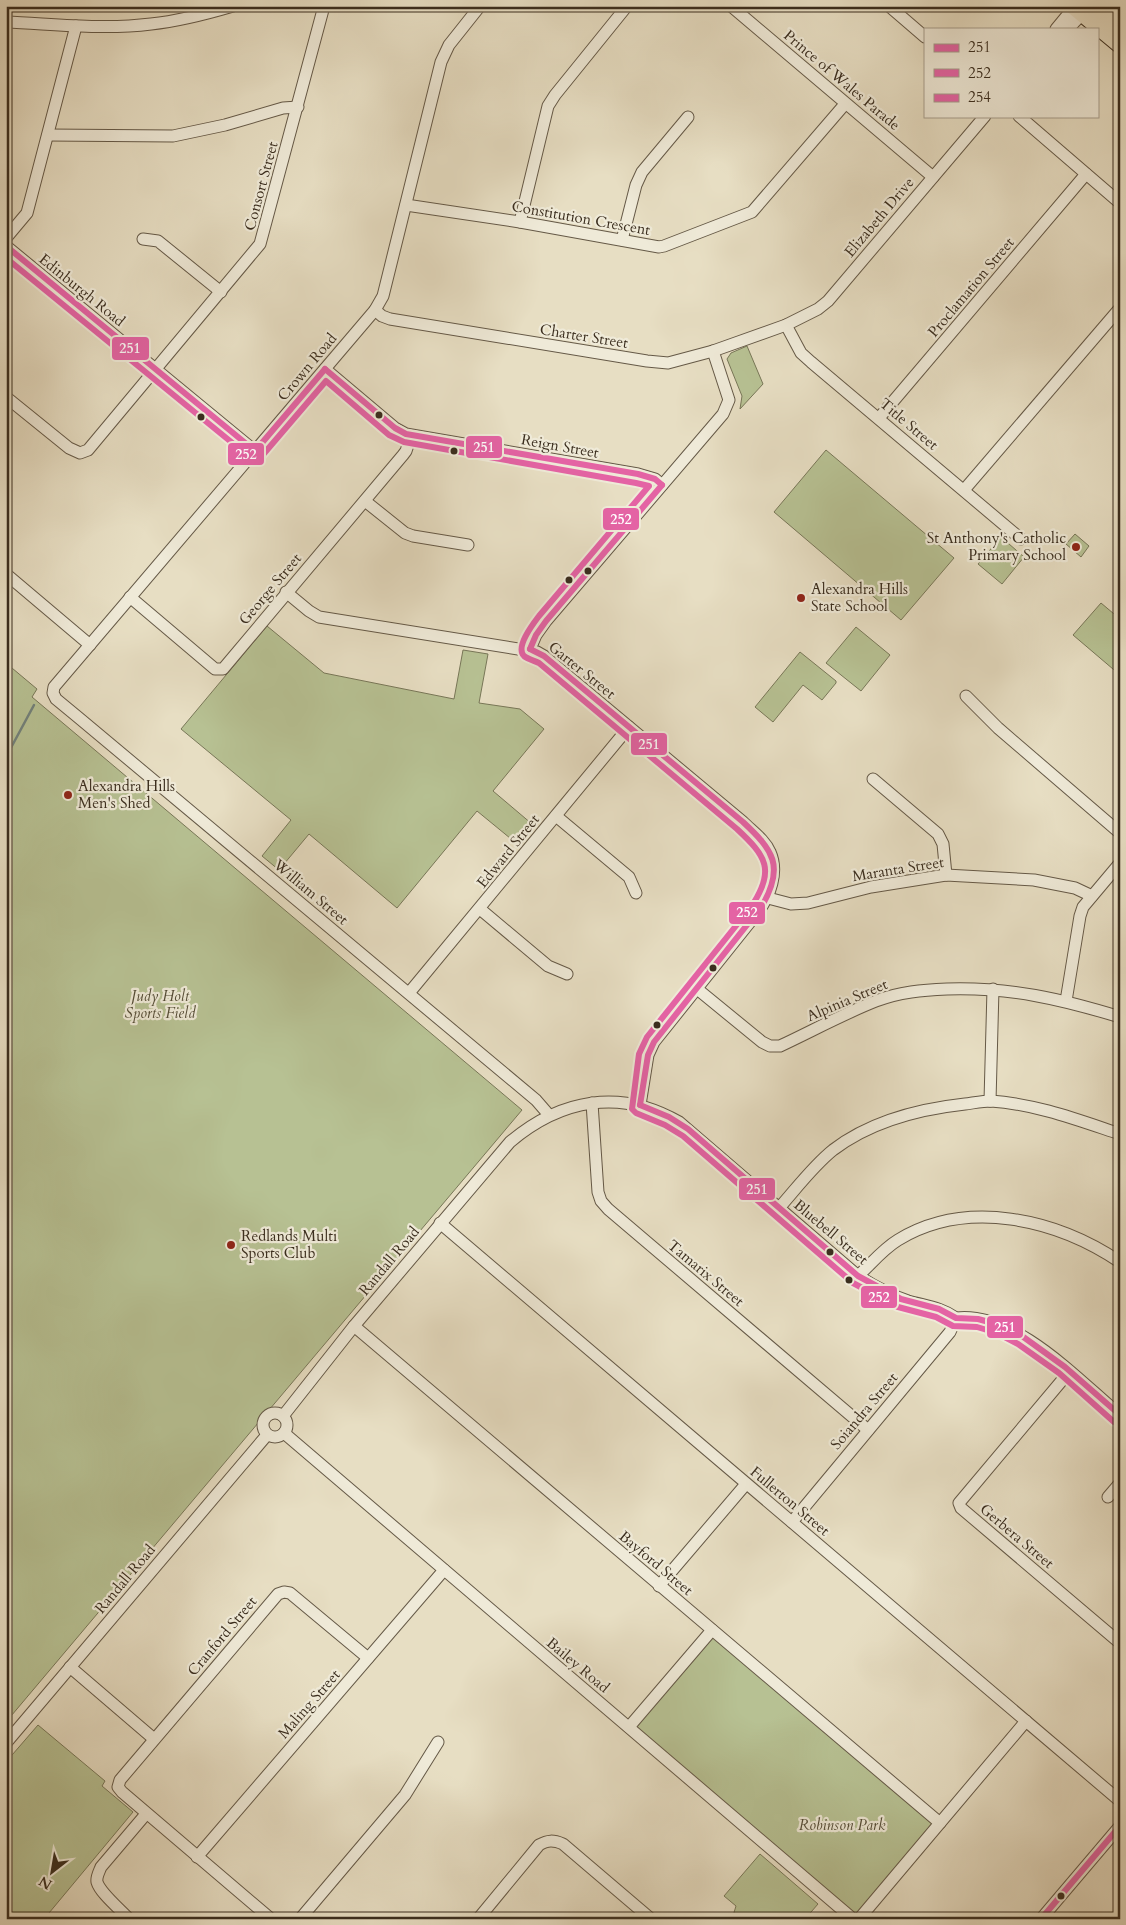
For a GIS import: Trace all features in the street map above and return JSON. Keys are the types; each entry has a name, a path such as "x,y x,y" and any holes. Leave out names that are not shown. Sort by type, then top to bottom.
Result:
{"highway":[{"path":"1082,8 1120,26"},
{"path":"1082,8 1120,45"}],"street":[{"path":"6,22 76,26 151,24 190,18 233,6"},
{"name":"Consort Street","path":"6,396 69,448 80,453 84,452 92,445 221,292 260,244 324,6"},
{"name":"Crown Road","path":"53,693 54,687 375,310 383,296 442,58 449,45 480,6"},
{"path":"520,222 548,106 627,6"},
{"name":"Prince of Wales Parade","path":"731,6 933,177"},
{"path":"889,6 924,36"},
{"path":"1057,28 1082,8"},
{"path":"1069,28 1082,8"},
{"path":"6,238 27,213 76,26"},
{"name":"Constitution Crescent","path":"406,205 664,246 752,212 845,104"},
{"path":"48,135 173,136 225,125 283,108 298,107"},
{"path":"622,240 636,185 642,172 688,117"},
{"name":"Elizabeth Drive","path":"786,325 818,309 828,301 983,118"},
{"path":"1021,118 1120,203"},
{"name":"Proclamation Street","path":"879,418 1086,174"},
{"path":"143,239 158,241 221,292"},
{"name":"Edinburgh Road","path":"6,246 255,452"},
{"path":"964,490 1120,308"},
{"name":"Charter Street","path":"375,310 390,320 668,363 713,351 786,325"},
{"name":"Title Street","path":"786,325 801,353 1021,539"},
{"path":"530,649 540,629 723,414 729,400 713,351"},
{"name":"Reign Street","path":"325,370 395,428 411,436 638,474 655,479 662,486"},
{"name":"George Street","path":"130,597 215,669 223,669 406,451 411,436"},
{"path":"365,501 405,533 468,545"},
{"path":"6,574 90,645"},
{"name":"Garter Street","path":"286,592 309,612 319,617 530,649 544,656 743,822 766,845 773,865 768,898"},
{"name":"William Street","path":"53,693 56,699 536,1100 549,1115"},
{"path":"966,696 998,728 1120,833"},
{"name":"Edward Street","path":"409,993 629,727"},
{"path":"873,779 938,834 944,844 946,875"},
{"path":"556,816 629,877 636,893"},
{"path":"1066,1001 1083,907 1120,863"},
{"name":"Maranta Street","path":"768,898 792,904 808,903 871,887 946,875 1034,880 1075,888 1092,896"},
{"path":"640,1105 650,1049 658,1036 768,898"},
{"path":"480,909 548,966 567,974"},
{"name":"Alpinia Street","path":"696,988 762,1042 770,1046 780,1046 877,1000 904,992 928,990 993,990 1066,1001 1120,1017"},
{"path":"990,1101 993,990"},
{"path":"779,1208 813,1169 833,1150 856,1135 912,1112 990,1101 1053,1112 1120,1134"},
{"name":"Bluebell Street","path":"482,1173 510,1142 527,1128 549,1115 592,1102 619,1102 640,1105 670,1117 688,1129 858,1276 880,1289 908,1301 945,1310 956,1318 970,1316 1006,1326 1034,1342 1120,1415"},
{"name":"Tamarix Street","path":"592,1102 598,1192 601,1201 608,1209 868,1430"},
{"name":"Randall Road","path":"6,1743 267,1435 263,1426 265,1418 275,1413 283,1416 354,1326 482,1173"},
{"path":"858,1276 883,1251 905,1236 931,1225 973,1216 992,1216 1050,1228 1089,1243 1120,1262"},
{"name":"Fullerton Street","path":"440,1224 1120,1801"},
{"name":"Soiandra Street","path":"792,1522 950,1332 956,1318"},
{"name":"Bayford Street","path":"354,1326 940,1823"},
{"name":"Gerbera Street","path":"1070,1372 959,1503 961,1508 1120,1643"},
{"path":"267,1435 275,1437 284,1433 287,1424 283,1416"},
{"name":"Bailey Road","path":"284,1433 853,1919"},
{"path":"1108,1497 1120,1483"},
{"path":"660,1586 746,1484"},
{"name":"Maling Street","path":"197,1856 444,1570"},
{"name":"Cranford Street","path":"146,1814 118,1787 120,1780 278,1594 290,1593 368,1658"},
{"path":"629,1727 712,1630"},
{"path":"70,1667 154,1739"},
{"path":"859,1919 1026,1721"},
{"path":"300,1919 405,1794 438,1742"},
{"path":"129,1919 101,1889 97,1882 97,1875 101,1867 146,1814 271,1919"},
{"path":"1041,1919 1120,1826"},
{"path":"478,1919 539,1845 546,1840 554,1840 563,1844 651,1919"}],"green space":[{"path":"747,346 763,384 740,409 742,396 727,359 731,353"},
{"path":"826,450 954,558 901,620 774,512"},
{"path":"1075,534 1089,546 1081,557 1066,544"},
{"path":"1001,537 1024,557 1002,584 978,564"},
{"path":"1101,603 1120,619 1120,675 1073,635"},
{"path":"267,626 324,673 454,699 463,650 488,654 479,703 520,709 544,729 493,791 532,824 516,843 477,811 397,908 309,834 279,870 262,856 291,820 181,729"},
{"path":"856,627 890,655 861,691 826,663"},
{"path":"800,652 836,681 836,683 822,700 803,685 773,722 755,707"},
{"name":"Judy Holt Sports Field","path":"6,663 37,689 32,697 522,1110 6,1722"},
{"name":"Robinson Park","path":"712,1630 940,1823 859,1919 629,1727"},
{"path":"38,1725 105,1781 102,1786 133,1812 44,1919 6,1919 6,1762"},
{"path":"760,1854 818,1904 805,1919 732,1919 736,1906 724,1896"}],"waterway":[{"path":"6,757 34,705"}],"transit line":[{"name":"251","path":"6,246 255,451"},
{"name":"252","path":"6,258 252,459 261,457 326,381 389,435 404,442 649,486 539,616 523,641 522,652 524,656 539,663 737,829 761,856 765,873 759,894 751,907 647,1037 639,1054 632,1109 636,1113 665,1125 683,1136 853,1283 898,1307 936,1317 953,1326 977,1327 997,1333 1018,1344 1059,1373 1114,1422"},
{"name":"251","path":"325,369 395,428 406,434 638,474 655,479 662,485"},
{"name":"251","path":"255,451 325,369"},
{"name":"251","path":"530,649 536,635 546,621 662,485"},
{"name":"251","path":"530,649 544,656 743,822 762,841 772,860 774,869 773,880 762,906 654,1042 648,1055 640,1105"},
{"name":"251","path":"640,1105 669,1117 688,1129 858,1276 901,1299 939,1309 956,1318 978,1319 1000,1325 1022,1336 1065,1367 1120,1415"},
{"name":"254","path":"1041,1919 1120,1826"}],"place":[{"name":"St Anthony's Catholic Primary School","path":"1076,547"},
{"name":"Alexandra Hills State School","path":"801,598"},
{"name":"Alexandra Hills Men's Shed","path":"68,795"},
{"name":"Redlands Multi Sports Club","path":"231,1245"}]}
